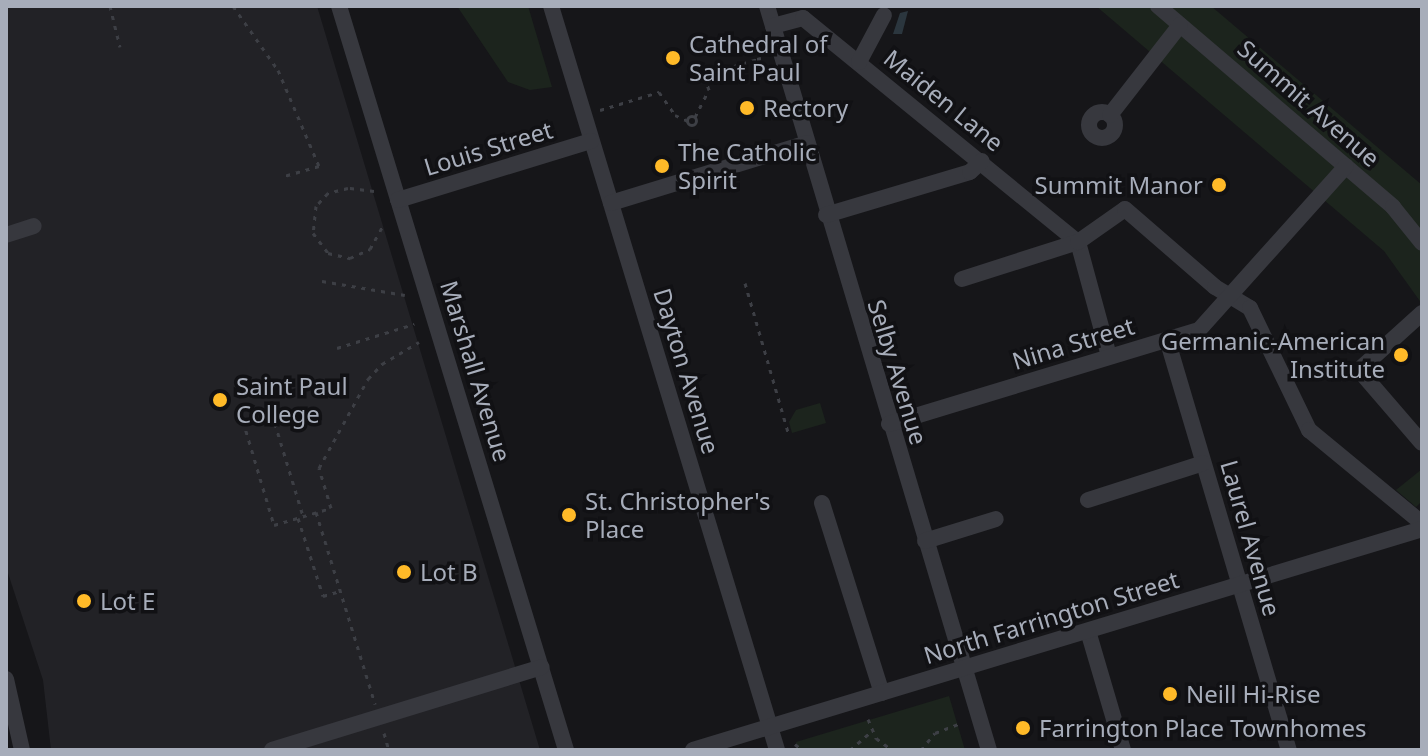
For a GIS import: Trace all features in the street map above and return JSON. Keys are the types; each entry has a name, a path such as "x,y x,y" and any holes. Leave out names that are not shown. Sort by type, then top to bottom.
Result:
{"street":[{"name":"Marshall Avenue","path":"339,6 566,750"},
{"name":"Dayton Avenue","path":"551,6 777,750"},
{"name":"Selby Avenue","path":"767,6 826,215 989,750"},
{"name":"Summit Avenue","path":"1158,6 1346,166 1422,243"},
{"path":"859,62 884,15"},
{"name":"Maiden Lane","path":"773,26 803,18 1078,242"},
{"path":"1110,115 1180,25"},
{"name":"Louis Street","path":"398,200 591,141"},
{"path":"611,203 807,143"},
{"path":"826,215 970,172 982,161"},
{"name":"Nina Street","path":"889,424 1199,330 1346,166"},
{"path":"962,279 1078,242 1125,209 1230,297 1250,308 1309,430 1422,526"},
{"path":"6,235 34,226"},
{"path":"1078,242 1109,356"},
{"path":"1422,313 1359,370 1422,443"},
{"name":"Laurel Avenue","path":"1167,339 1289,750"},
{"path":"1088,500 1203,463"},
{"path":"822,503 882,693"},
{"path":"925,541 996,519"},
{"name":"North Farrington Street","path":"693,750 1239,586 1422,526"},
{"path":"1088,631 1123,750"},
{"path":"272,750 541,667"},
{"path":"6,679 22,750"}],"path":[{"path":"110,6 120,47"},
{"path":"233,6 278,70 319,166 283,176"},
{"path":"600,110 659,92 675,115 688,121 695,117 709,90 704,75 761,58 753,60"},
{"path":"374,191 348,188 328,193 316,206 313,233 328,253 350,258 370,249 384,224"},
{"path":"322,281 405,295"},
{"path":"745,283 788,432"},
{"path":"337,348 414,324"},
{"path":"243,421 274,525 331,508 319,468 368,379 382,364 419,342"},
{"path":"269,404 323,596 340,591"},
{"path":"316,512 377,709"},
{"path":"868,719 872,732 892,750"},
{"path":"921,750 935,733 959,724"},
{"path":"381,725 389,750"},
{"path":"850,750 872,732"},
{"path":"795,744 802,750"}],"shaded area":[{"name":"Saint Paul College","path":"8,6 317,6 540,750 51,750 43,680 6,567"},
{"path":"457,6 528,6 552,87 530,90 508,82"},
{"path":"1096,6 1211,6 1422,185 1422,304 1384,251"},
{"path":"908,11 902,34 893,34 900,13"},
{"path":"820,403 826,423 792,433 789,422 796,410"},
{"path":"1422,469 1422,501 1416,507 1396,490"},
{"path":"949,696 965,750 799,750 796,742"}],"place":[{"name":"Cathedral of Saint Paul","path":"673,58"},
{"name":"Rectory","path":"747,108"},
{"name":"The Catholic Spirit","path":"662,166"},
{"name":"Summit Manor","path":"1219,185"},
{"name":"Germanic-American Institute","path":"1401,355"},
{"name":"Saint Paul College","path":"220,400"},
{"name":"St. Christopher's Place","path":"569,515"},
{"name":"Lot B","path":"404,572"},
{"name":"Lot E","path":"84,601"},
{"name":"Neill Hi-Rise","path":"1170,694"},
{"name":"Farrington Place Townhomes","path":"1023,728"}]}
